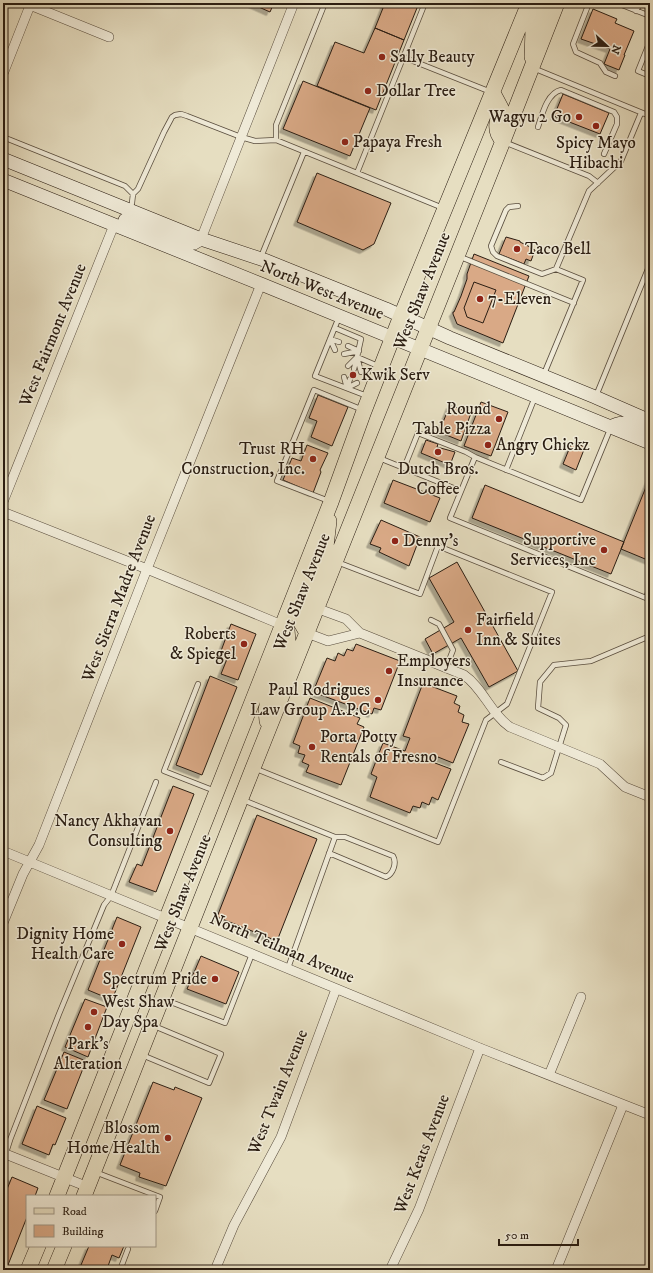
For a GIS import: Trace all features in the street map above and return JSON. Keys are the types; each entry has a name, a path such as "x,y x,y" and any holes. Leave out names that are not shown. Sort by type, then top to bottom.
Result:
{"main road":[{"name":"West Shaw Avenue","path":"57,1195 331,502 392,337 529,3"},
{"path":"532,68 533,30 544,3"},
{"name":"West Shaw Avenue","path":"86,1191 240,799 557,3"},
{"path":"493,93 501,108 497,132 503,141"},
{"name":"North West Avenue","path":"3,160 201,239 260,259 401,316 450,338 650,421"},
{"name":"North West Avenue","path":"3,180 261,284 337,322 364,333 392,337 650,442"},
{"path":"79,211 90,209 102,211 184,243 194,243 201,239"},
{"path":"611,427 616,423 621,422 650,432"},
{"path":"307,633 300,621 301,615 325,554 331,502"},
{"path":"267,732 266,710 288,641 287,630 282,625"},
{"path":"28,1270 38,1247"},
{"path":"54,1270 64,1247"}],"street":[{"path":"201,239 294,3"},
{"path":"3,74 29,4 109,37"},
{"name":"West Fairmont Avenue","path":"3,502 114,225"},
{"name":"West Sierra Madre Avenue","path":"3,923 23,874 39,845 261,284"},
{"path":"3,512 147,569 282,625"},
{"path":"316,608 346,620 360,633 464,674 470,679 510,728 600,764 625,788 650,797"},
{"path":"307,633 328,641 360,633"},
{"name":"North Teilman Avenue","path":"3,851 480,1048 650,1115"},
{"name":"West Twain Avenue","path":"215,1270 234,1225 281,1137 336,989"},
{"path":"549,1075 581,997"},
{"name":"West Keats Avenue","path":"390,1270 419,1209 480,1048"},
{"path":"556,1270 623,1105"},
{"path":"4,1157 64,1177 86,1191"}],"lane":[{"path":"276,140 276,125 325,3"},
{"path":"356,173 425,3"},
{"path":"589,3 573,44 576,52 600,63 606,72 615,76"},
{"path":"617,3 650,16"},
{"path":"636,11 640,3"},
{"path":"650,41 638,71 650,76"},
{"path":"403,57 493,93"},
{"path":"532,68 650,116"},
{"path":"538,127 550,95 555,91 561,90 581,98 614,112 617,118 617,124 604,154"},
{"path":"556,269 589,191 621,161 641,113"},
{"path":"130,210 133,194 138,189 164,132 172,117 181,114 241,137 256,141 276,140 445,208"},
{"path":"3,137 125,186 133,194"},
{"path":"503,141 589,176 598,183"},
{"path":"260,259 304,152"},
{"path":"518,206 513,206 506,210 491,246 496,256 542,274 556,269 583,280 543,377"},
{"path":"457,256 574,303"},
{"path":"595,397 650,264"},
{"path":"337,322 315,376 347,388 366,404"},
{"path":"354,369 364,333"},
{"path":"330,339 338,342"},
{"path":"330,339 335,350"},
{"path":"348,346 359,351"},
{"path":"344,354 359,351"},
{"path":"357,357 381,367"},
{"path":"348,366 357,357"},
{"path":"357,357 361,372"},
{"path":"344,377 347,388"},
{"path":"347,388 350,379"},
{"path":"347,388 357,383"},
{"path":"331,502 277,481 314,390 366,404"},
{"path":"506,470 536,396"},
{"path":"404,468 418,433 581,500 611,427"},
{"path":"377,457 461,491"},
{"path":"475,457 450,518 646,598 650,588"},
{"path":"253,768 438,842 486,720 507,704 552,592 438,546 420,594 335,561"},
{"path":"431,620 439,624 453,650 446,668"},
{"path":"501,762 542,778 551,773 566,726 558,718 538,708 540,682 554,665 591,661 650,636"},
{"path":"198,684 164,771 216,791"},
{"path":"4,1157 59,1014 104,905 111,896 156,782"},
{"path":"240,799 335,837 345,837 393,856 395,861 390,875 386,877 329,854"},
{"path":"288,968 335,837"},
{"path":"162,998 225,1023 252,954"},
{"path":"140,1054 209,1083 221,1054 151,1025"},
{"path":"94,1171 155,1195"},
{"path":"156,1195 160,1197 156,1208"},
{"path":"120,1270 128,1250"}],"building":[{"path":"252,3 274,3 270,12"},
{"path":"385,3 419,3 404,40 375,28"},
{"path":"593,9 617,19 615,23 634,31 619,70 604,64 610,49 581,39"},
{"path":"375,28 404,40 376,110 317,86 335,42 364,53"},
{"path":"303,81 370,108 350,156 283,129"},
{"path":"563,94 609,113 600,134 554,116"},
{"path":"317,173 391,203 374,244 363,250 297,222"},
{"name":"Taco Bell","path":"506,237 520,241 535,250 531,261 526,259 524,264 499,254"},
{"name":"7-Eleven","path":"474,254 529,276 503,343 457,324 453,314 467,279 467,274"},
{"name":"7-Eleven","path":"474,282 496,290 483,323 467,317 464,308"},
{"path":"318,395 348,407 332,446 311,437 317,421 309,418"},
{"path":"481,402 508,412 491,456 464,446"},
{"path":"450,405 471,413 461,441 439,432"},
{"name":"Dutch Bros. Coffee","path":"426,440 438,444 437,447 455,452 450,465 421,453"},
{"path":"572,442 585,447 576,470 563,464"},
{"path":"307,445 328,453 320,470 321,472 313,493 283,480 292,458 301,461"},
{"path":"650,477 650,561 621,549"},
{"path":"393,480 440,498 430,522 384,503"},
{"path":"485,485 624,542 611,574 472,518"},
{"name":"Denny's","path":"381,520 420,537 409,566 379,552 381,548 370,544"},
{"name":"Fairfield Inn & Suites","path":"457,562 518,671 489,687 461,638 433,654 425,639 454,622 429,578"},
{"path":"231,624 256,634 238,680 221,674 229,654 221,651"},
{"path":"356,644 400,661 381,710 374,708 372,714 313,692 327,658 335,661 338,653 344,656 347,649 353,651"},
{"path":"210,676 237,687 202,775 176,765"},
{"path":"423,683 457,696 454,703 460,706 458,712 464,715 462,722 469,724 453,763 438,757 435,763 451,769 438,800 432,797 429,805 422,802 420,808 413,806 410,813 370,797 377,777 371,774 383,743 405,751 410,738 403,736"},
{"path":"310,698 360,718 357,724 364,727 341,785 306,772 309,765 302,762 305,755 298,753 300,746 293,743"},
{"path":"173,786 194,794 156,892 129,882 137,864 142,866"},
{"path":"257,815 317,839 277,941 217,917"},
{"path":"117,917 141,927 112,1000 88,990"},
{"path":"201,956 239,972 226,1004 187,989"},
{"path":"85,999 107,1007 88,1057 65,1047"},
{"path":"64,1052 86,1061 67,1109 44,1100"},
{"path":"153,1082 174,1090 175,1087 202,1098 166,1186 139,1177 140,1173 120,1165"},
{"path":"37,1106 66,1118 55,1145 53,1144 49,1155 22,1144"},
{"path":"12,1177 38,1188 35,1195 26,1195 26,1220 6,1270 3,1270 3,1199"},
{"path":"89,1247 124,1247 119,1258 112,1255 107,1269 110,1270 86,1270 87,1268 81,1265"}],"place":[{"name":"Sally Beauty","path":"382,57"},
{"name":"Dollar Tree","path":"368,91"},
{"name":"Wagyu 2 Go","path":"579,117"},
{"name":"Spicy Mayo Hibachi","path":"596,126"},
{"name":"Papaya Fresh","path":"345,142"},
{"name":"Taco Bell","path":"517,249"},
{"name":"7-Eleven","path":"480,299"},
{"name":"Kwik Serv","path":"353,375"},
{"name":"Round Table Pizza","path":"499,419"},
{"name":"Angry Chickz","path":"488,445"},
{"name":"Dutch Bros. Coffee","path":"438,452"},
{"name":"Trust RH Construction, Inc.","path":"313,459"},
{"name":"Denny's","path":"395,541"},
{"name":"Supportive Services, Inc","path":"604,550"},
{"name":"Fairfield Inn & Suites","path":"468,630"},
{"name":"Roberts & Spiegel","path":"244,644"},
{"name":"Employers Insurance","path":"389,671"},
{"name":"Paul Rodrigues Law Group A.P.C","path":"378,700"},
{"name":"Porta Potty Rentals of Fresno","path":"312,747"},
{"name":"Nancy Akhavan Consulting","path":"170,831"},
{"name":"Dignity Home Health Care","path":"122,944"},
{"name":"Spectrum Pride","path":"215,979"},
{"name":"West Shaw Day Spa","path":"94,1012"},
{"name":"Park's Alteration","path":"88,1027"},
{"name":"Blossom Home Health","path":"168,1138"}]}
